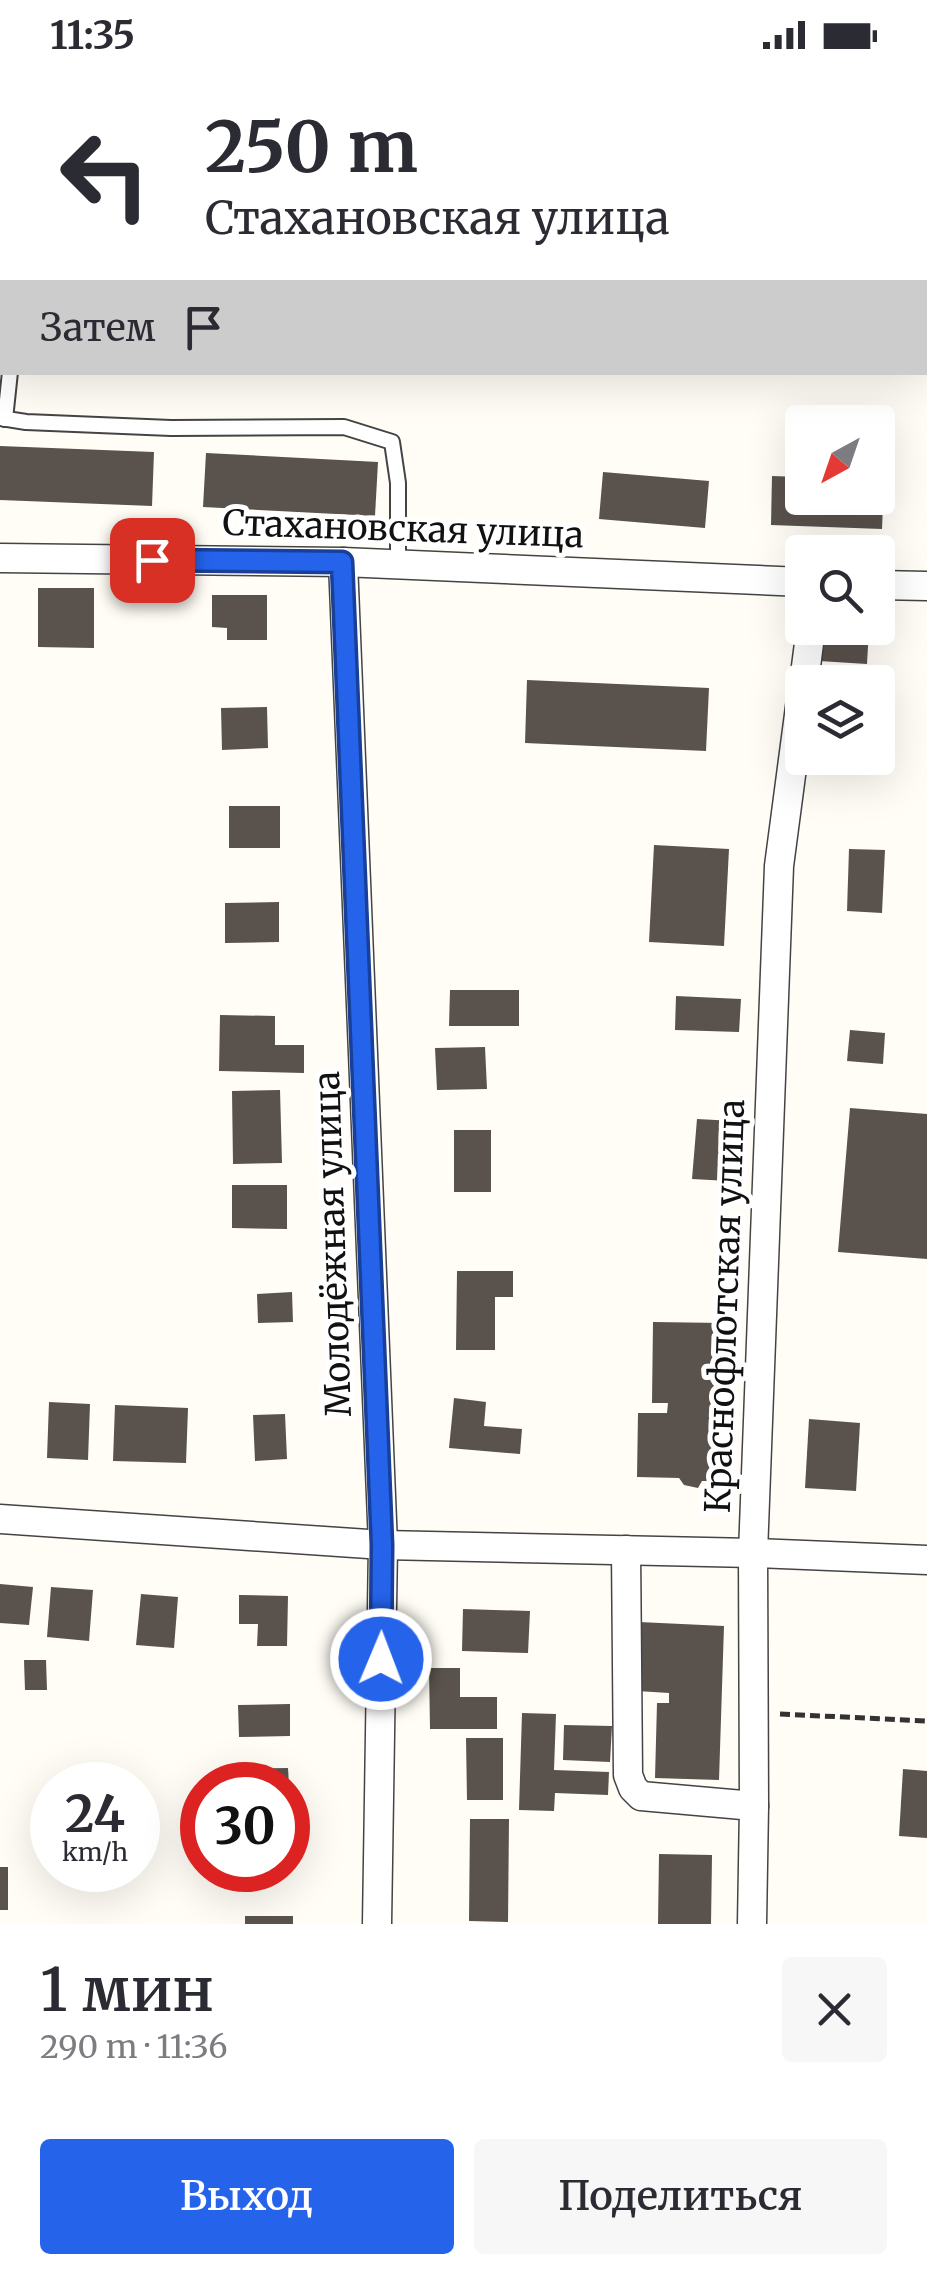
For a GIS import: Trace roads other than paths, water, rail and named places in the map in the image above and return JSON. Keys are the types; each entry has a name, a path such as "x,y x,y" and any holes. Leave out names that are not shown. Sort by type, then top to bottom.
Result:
{"street":[{"name":"Стахановская улица","path":"0,558 342,562 785,581"},
{"name":"Молодёжная улица","path":"342,562 382,1545 377,1924"},
{"path":"895,585 927,586"},
{"name":"Краснофлотская улица","path":"752,1924 753,1552 779,866 791,775"},
{"path":"0,1518 382,1545 753,1552 927,1560"},
{"path":"626,1550 628,1775 632,1788 641,1796 754,1806"}],"lane":[{"path":"9,375 2,418 171,428 344,427 392,442 398,483 398,564"}]}
